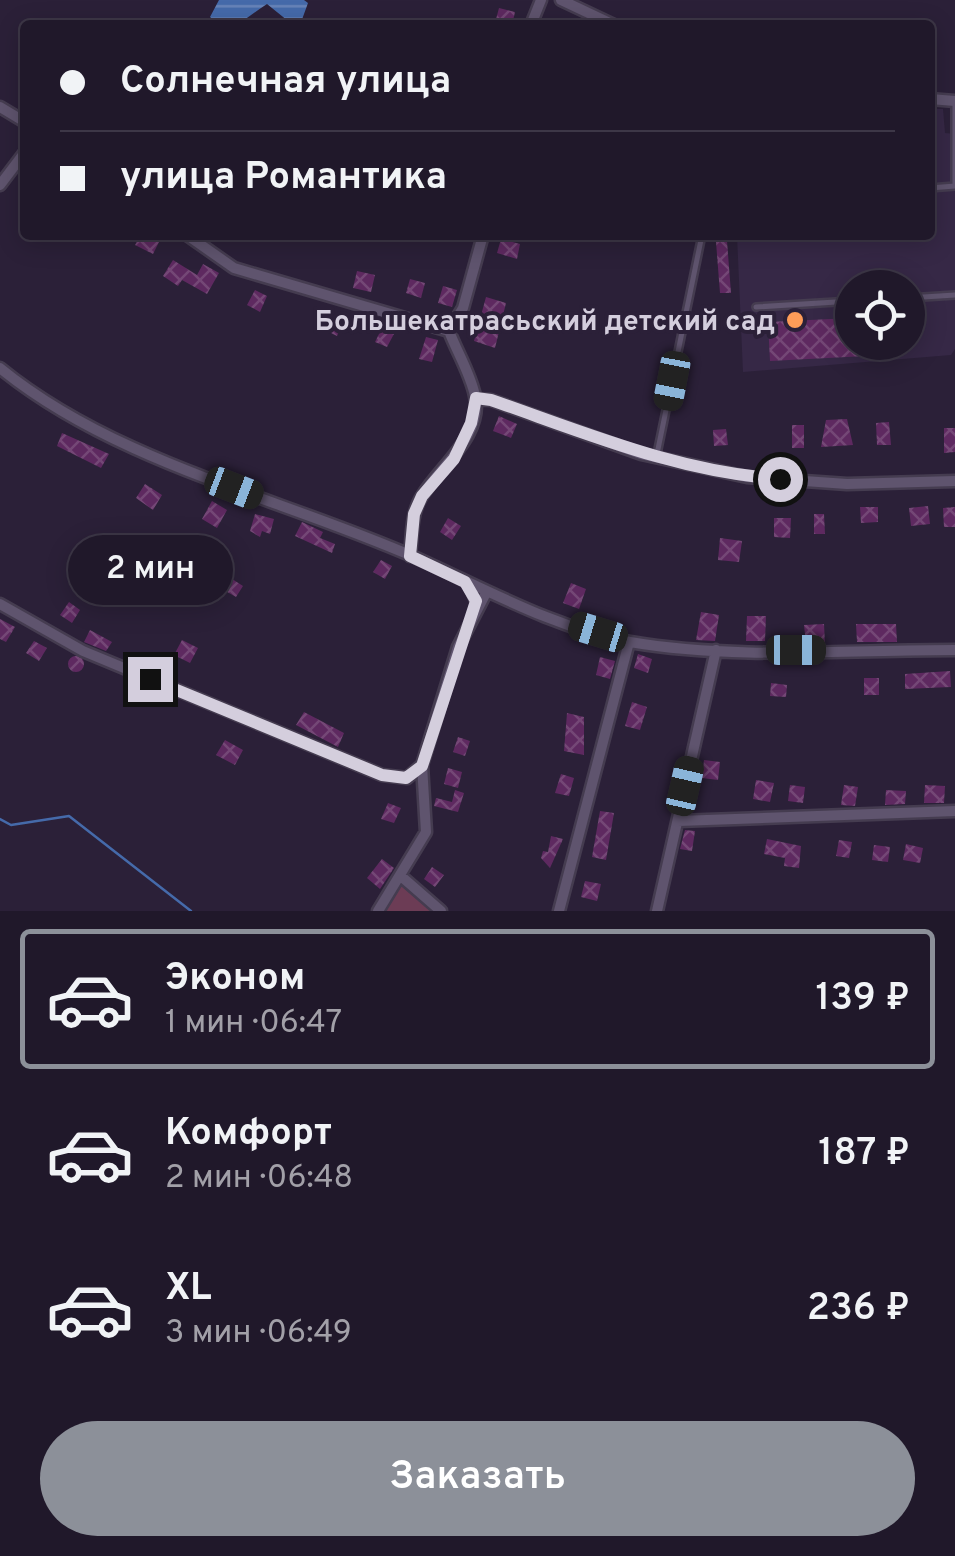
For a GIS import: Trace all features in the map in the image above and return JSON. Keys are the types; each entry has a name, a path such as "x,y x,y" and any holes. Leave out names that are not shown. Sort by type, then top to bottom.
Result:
{"street":[{"path":"561,0 603,20"},
{"path":"0,185 20,159"},
{"path":"193,240 234,268 449,331"},
{"path":"449,331 463,308 481,240"},
{"path":"410,556 414,514 422,496 454,459 471,423 476,398 449,331"},
{"path":"0,368 128,447 410,556 486,593 629,642 716,650 955,650"},
{"path":"476,398 641,454 657,454 746,477 847,484 955,482"},
{"path":"378,911 426,832 422,766 458,647 486,593"},
{"path":"0,604 83,651 382,775 406,778 422,766"},
{"path":"559,911 629,642"},
{"path":"657,911 716,650"},
{"path":"678,820 955,811"},
{"path":"400,880 441,911"}],"lane":[{"path":"935,188 955,186 955,101"},
{"path":"657,454 701,240"},
{"path":"925,297 955,296"},
{"path":"756,307 835,302"},
{"path":"465,582 476,601 476,610"}],"shaded area":[{"path":"935,109 943,109 945,133 955,134 955,349 951,355 925,357 925,270 835,270 835,360 890,360 743,372 737,240 935,240"},
{"path":"398,883 431,911 378,911"}],"water":[{"path":"219,0 308,3 302,20 287,20 267,4 242,20 210,17"}],"building":[{"path":"499,8 515,12 513,20 496,20"},
{"path":"138,240 160,240 153,254 135,245"},
{"path":"501,240 520,244 517,259 497,253"},
{"path":"727,241 731,293 720,293 716,242"},
{"path":"173,260 197,275 203,264 219,273 207,294 182,280 178,286 163,276"},
{"path":"357,271 375,275 371,292 353,288"},
{"path":"410,279 425,283 421,298 406,293"},
{"path":"443,286 457,290 452,307 438,303"},
{"path":"255,290 267,296 260,312 247,305"},
{"path":"486,297 506,303 495,348 474,341"},
{"path":"332,314 344,320 337,336 325,330"},
{"path":"835,319 835,358 770,361 768,322"},
{"path":"383,326 395,332 387,347 375,342"},
{"path":"426,337 438,340 432,362 419,359"},
{"path":"499,416 517,424 511,438 493,431"},
{"path":"847,419 853,445 821,447 826,420"},
{"path":"889,422 891,445 877,445 876,423"},
{"path":"792,425 804,425 804,448 792,448"},
{"path":"944,428 955,428 955,452 944,453"},
{"path":"726,429 728,445 714,446 713,430"},
{"path":"62,433 109,454 101,468 57,446"},
{"path":"145,484 162,495 153,510 136,498"},
{"path":"212,501 227,510 217,528 202,519"},
{"path":"928,506 930,524 911,526 909,508"},
{"path":"860,507 878,507 878,522 861,523"},
{"path":"955,507 955,527 944,527 943,508"},
{"path":"255,514 274,519 270,534 262,531 260,537 250,531"},
{"path":"814,514 824,514 825,534 814,534"},
{"path":"448,518 461,526 452,540 440,532"},
{"path":"774,518 791,518 790,538 774,537"},
{"path":"302,522 323,532 320,538 335,544 332,553 295,536"},
{"path":"720,538 742,541 739,562 718,560"},
{"path":"381,560 392,566 385,579 373,572"},
{"path":"229,577 243,586 236,597 222,589"},
{"path":"571,583 586,589 579,609 563,603"},
{"path":"69,602 80,610 72,623 60,615"},
{"path":"701,612 719,615 715,641 696,640"},
{"path":"747,616 766,616 765,641 746,641"},
{"path":"0,619 15,627 6,642 0,639"},
{"path":"824,624 825,644 806,644 804,625"},
{"path":"856,624 896,624 897,642 857,642"},
{"path":"90,630 112,642 106,651 84,642"},
{"path":"182,640 198,648 190,663 174,655"},
{"path":"34,641 47,648 39,661 26,653"},
{"path":"638,654 652,659 648,673 634,668"},
{"path":"76,656 84,664 76,672 68,664"},
{"path":"600,657 615,661 610,679 596,675"},
{"path":"950,671 951,687 905,689 905,674"},
{"path":"864,678 879,678 879,695 864,695"},
{"path":"771,683 787,685 786,697 770,696"},
{"path":"632,702 647,707 640,730 625,726"},
{"path":"304,712 344,733 338,747 296,725"},
{"path":"567,713 584,717 584,755 564,751"},
{"path":"458,737 470,741 465,756 453,752"},
{"path":"225,740 243,750 235,765 216,755"},
{"path":"704,760 720,762 718,780 702,778"},
{"path":"448,768 462,772 458,788 444,784"},
{"path":"561,774 574,778 569,796 555,793"},
{"path":"756,780 774,783 770,802 753,799"},
{"path":"790,785 805,787 803,803 788,801"},
{"path":"844,785 858,787 855,806 841,805"},
{"path":"925,785 945,786 944,803 924,803"},
{"path":"455,790 464,793 458,812 434,806 436,798 452,802"},
{"path":"886,790 906,791 905,804 885,805"},
{"path":"388,803 401,808 394,823 381,819"},
{"path":"600,811 614,813 606,860 592,857"},
{"path":"685,830 695,831 692,851 680,849"},
{"path":"551,836 563,839 550,868 541,858 543,851 548,852"},
{"path":"767,839 801,846 799,868 784,866 785,858 764,854"},
{"path":"839,840 852,842 849,858 836,856"},
{"path":"906,844 923,848 920,863 903,860"},
{"path":"874,845 890,847 888,862 872,860"},
{"path":"382,859 394,868 380,889 367,878"},
{"path":"432,867 444,875 435,887 424,879"},
{"path":"585,881 601,884 597,901 581,897"}],"waterway":[{"path":"0,819 11,825 69,816 191,911"}],"place":[{"name":"Большекатрасьский детский сад","path":"795,320"}],"route":[{"path":"150,679 382,775 406,778 422,766 458,647 476,610 476,601 465,582 410,556 414,514 422,496 454,459 471,423 476,398 641,454 657,454 746,477 780,479"}]}
